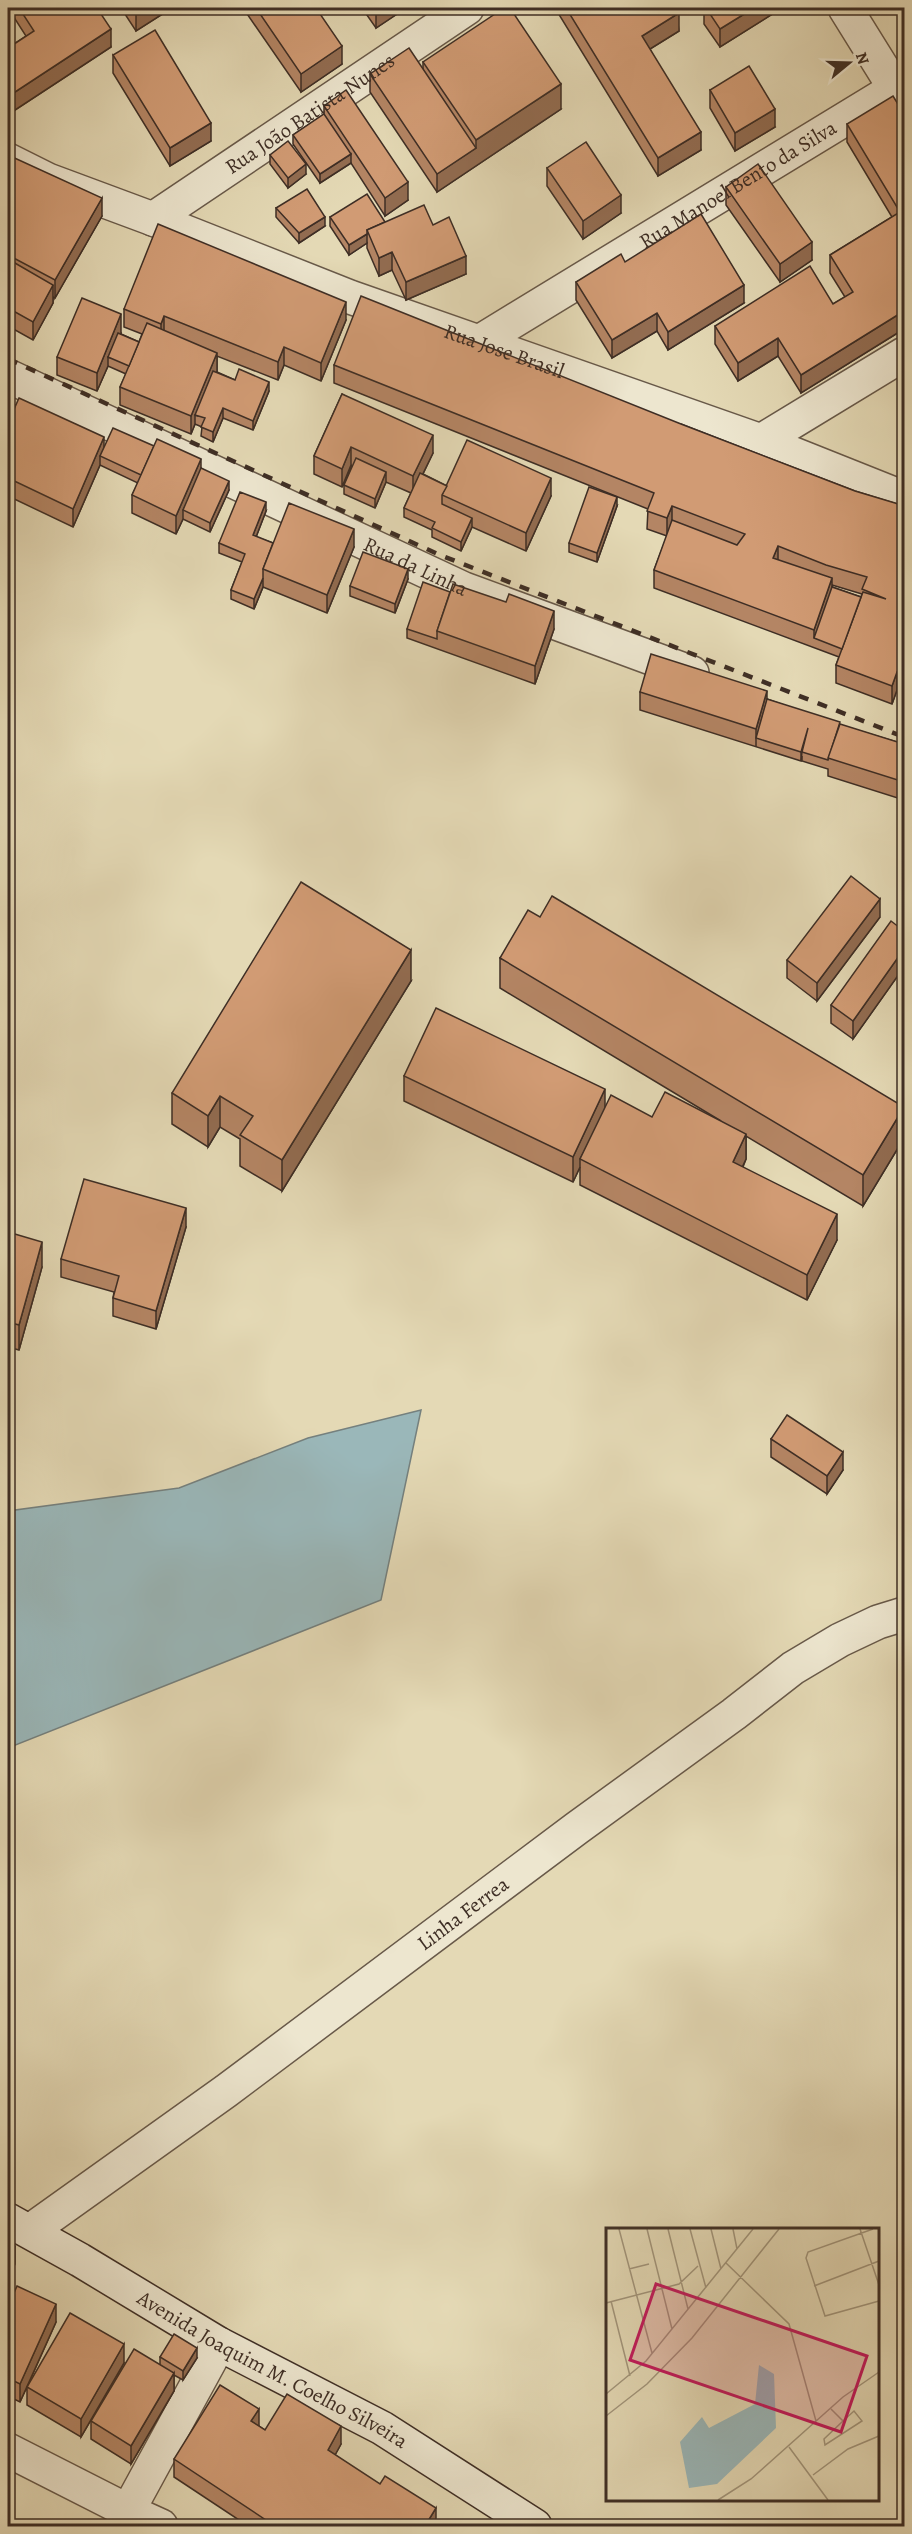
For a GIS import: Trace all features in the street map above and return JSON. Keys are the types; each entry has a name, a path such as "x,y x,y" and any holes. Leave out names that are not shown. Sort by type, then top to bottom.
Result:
{"street":[{"name":"Rua João Batista Nunes","path":"153,219 467,8"},
{"path":"845,8 902,92"},
{"name":"Rua Manoel Bento da Silva","path":"479,342 902,92"},
{"name":"Rua Jose Brasil","path":"8,160 48,180 350,297 761,441 904,498"},
{"path":"761,441 904,354"},
{"name":"Rua da Linha","path":"8,376 464,589 717,682"},
{"name":"Linha Ferrea","path":"19,2226 226,2091 793,1668 840,1640 878,1622 904,1614"},
{"name":"Avenida Joaquim M. Coelho Silveira","path":"19,2226 219,2344 382,2428 535,2526"},
{"path":"128,2511 219,2344"},
{"path":"8,2450 161,2526"}],"water":[{"path":"421,1410 381,1600 8,1748 8,1511 179,1488 308,1438"}],"building":[{"path":"19,8 97,8 111,29 12,94 8,88 8,48 34,31"},
{"path":"133,8 144,8 136,13"},
{"path":"256,8 316,8 342,46 301,74"},
{"path":"504,8 510,8 561,84 476,140 423,62"},
{"path":"566,8 676,8 679,13 642,36 701,132 658,158"},
{"path":"706,8 754,8 720,29"},
{"path":"155,30 211,123 170,148 113,55"},
{"path":"409,48 476,148 437,174 370,74"},
{"path":"749,66 775,109 735,133 710,90"},
{"path":"346,90 408,182 385,198 324,106"},
{"path":"893,96 904,114 904,311 801,375 778,338 738,363 715,326 810,266 833,304 853,292 830,255 900,212 847,124"},
{"path":"324,114 351,154 320,174 293,135"},
{"path":"288,141 306,164 288,178 270,155"},
{"path":"586,142 621,195 583,221 547,168"},
{"path":"8,155 102,198 55,280 8,255"},
{"path":"758,164 812,242 780,264 726,187"},
{"path":"307,189 325,217 299,233 276,208"},
{"path":"367,194 385,222 367,230 367,234 349,245 330,217"},
{"path":"424,205 433,225 449,217 466,256 406,282 392,252 379,258 367,230"},
{"path":"701,214 744,285 668,332 657,313 612,340 576,282 621,254 625,262"},
{"path":"158,224 346,302 321,363 284,347 278,362 164,316 161,324 124,309"},
{"path":"8,259 53,285 33,322 8,308"},
{"path":"361,296 681,424 855,491 904,506 904,675 897,672 892,686 836,665 863,592 886,599 862,589 867,577 826,565 778,546 773,558 832,578 814,630 654,570 672,520 737,545 745,534 672,506 667,518 647,511 654,493 334,365"},
{"path":"82,298 121,314 97,373 57,357"},
{"path":"147,323 217,353 191,416 120,387"},
{"path":"118,333 139,342 129,366 108,357"},
{"path":"239,369 269,382 253,421 223,408 213,432 201,427 205,418 195,415 213,371 235,380"},
{"path":"342,394 433,435 413,476 351,447 342,469 314,456"},
{"path":"19,398 104,437 73,509 8,478 8,423"},
{"path":"8,402 15,405 8,423"},
{"path":"113,428 154,446 141,475 100,456"},
{"path":"157,439 201,459 176,516 132,495"},
{"path":"467,440 551,478 526,533 442,495"},
{"path":"356,458 386,472 375,499 344,485"},
{"path":"201,468 229,481 210,523 183,510"},
{"path":"420,473 447,486 442,495 442,504 472,518 461,542 432,528 435,522 404,508"},
{"path":"589,487 617,497 597,553 569,543"},
{"path":"240,492 266,502 253,535 273,543 254,599 231,590 245,554 219,543"},
{"path":"289,503 354,529 327,595 263,569"},
{"path":"363,552 408,569 395,604 350,586"},
{"path":"423,582 450,592 437,631 437,639 407,629"},
{"path":"453,584 506,602 509,594 554,611 535,666 437,631"},
{"path":"832,587 861,597 842,649 814,638"},
{"path":"651,654 767,691 756,729 640,692"},
{"path":"767,699 840,722 828,760 802,752 808,728 801,752 756,738"},
{"path":"840,724 904,744 904,782 828,758"},
{"path":"851,876 880,899 817,983 787,960"},
{"path":"301,882 411,950 282,1160 240,1135 253,1116 220,1096 208,1116 172,1093"},
{"path":"552,896 904,1107 863,1175 500,958 528,910 540,917"},
{"path":"891,921 904,931 904,949 853,1021 831,1005"},
{"path":"436,1008 605,1089 573,1157 404,1076"},
{"path":"665,1092 746,1134 733,1162 837,1214 807,1275 580,1159 611,1095 652,1117"},
{"path":"84,1179 186,1208 156,1311 113,1298 119,1276 61,1259"},
{"path":"8,1232 42,1242 19,1325 8,1322"},
{"path":"787,1415 843,1452 827,1476 771,1439"},
{"path":"8,2242 15,2246 8,2262"},
{"path":"17,2286 56,2304 20,2384 8,2378 8,2307"},
{"path":"70,2313 124,2344 81,2419 27,2387"},
{"path":"174,2334 197,2348 183,2371 160,2357"},
{"path":"134,2349 174,2373 131,2446 91,2421"},
{"path":"220,2385 259,2409 251,2421 265,2430 287,2394 341,2426 328,2450 380,2484 385,2476 436,2508 425,2526 275,2526 174,2459"}],"railway":[{"path":"8,359 440,555 904,737"}]}
